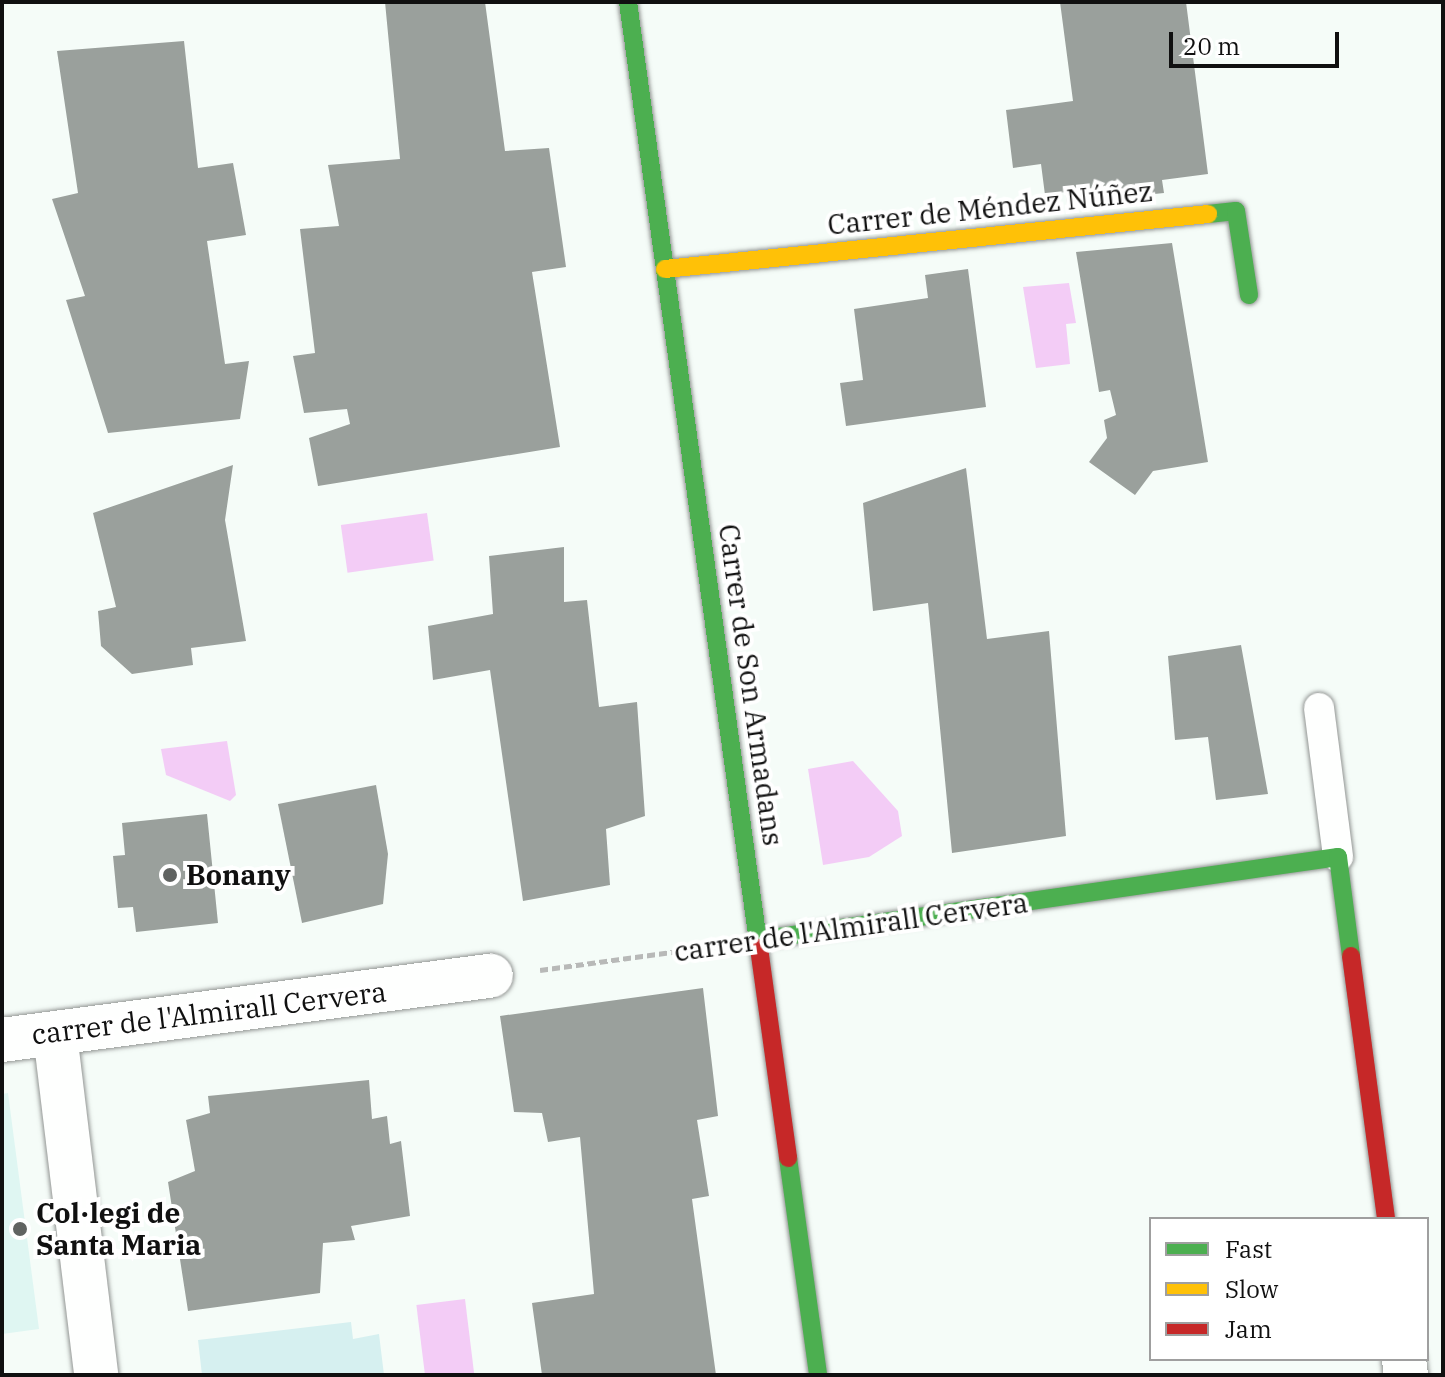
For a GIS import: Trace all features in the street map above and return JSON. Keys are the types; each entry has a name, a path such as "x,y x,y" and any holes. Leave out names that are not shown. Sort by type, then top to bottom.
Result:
{"street":[{"name":"Carrer de Son Armadans","path":"628,2 818,1375"},
{"name":"Carrer de Méndez Núñez","path":"665,269 1236,211 1249,295"},
{"name":"carrer de l'Almirall Cervera","path":"758,940 1338,857"},
{"path":"1338,857 1386,1217"},
{"name":"carrer de l'Almirall Cervera","path":"2,1040 491,976"},
{"path":"55,1034 96,1375"}],"lane":[{"path":"1319,708 1338,857"}],"path":[{"name":"carrer de l'Almirall Cervera","path":"491,976 758,940"}],"shaded area":[{"path":"1069,283 1076,323 1066,324 1070,364 1036,368 1023,287"},
{"path":"427,513 434,561 348,573 341,525"},
{"path":"227,741 236,795 230,801 166,775 161,749"},
{"path":"853,761 898,811 902,836 869,857 823,865 808,769"},
{"path":"8,1093 39,1329 2,1334 2,1094"},
{"path":"465,1299 474,1375 425,1375 416,1305"},
{"path":"351,1322 353,1339 379,1334 384,1375 202,1375 198,1340"}],"building":[{"path":"385,2 485,2 505,151 549,148 566,267 532,272 560,447 318,486 309,438 350,424 347,409 304,413 293,356 315,353 300,229 339,226 328,165 400,159"},
{"path":"1060,2 1186,2 1208,174 1162,180 1164,193 1067,203 1066,192 1045,195 1041,164 1013,168 1006,110 1073,101"},
{"path":"184,41 198,168 233,163 246,235 207,241 225,364 249,361 240,419 108,433 66,300 85,296 52,199 78,193 57,51"},
{"path":"1172,243 1208,462 1153,471 1135,495 1089,462 1107,438 1104,420 1116,415 1110,390 1099,392 1076,252"},
{"path":"968,269 986,407 846,426 840,383 863,380 854,309 928,298 925,275"},
{"path":"233,465 225,520 246,641 191,648 193,665 132,674 101,646 98,611 116,607 93,513"},
{"path":"966,468 987,639 1049,631 1066,836 952,853 928,603 873,611 863,503"},
{"path":"564,547 564,602 587,600 599,707 637,702 645,816 606,829 610,885 523,901 490,670 433,680 428,626 493,614 489,556"},
{"path":"1241,645 1268,794 1216,800 1208,737 1175,740 1168,656"},
{"path":"376,785 388,854 383,904 302,923 278,804"},
{"name":"Bonany","path":"207,814 218,923 136,932 133,907 118,908 113,856 125,855 122,823"},
{"path":"703,988 718,1116 697,1120 709,1196 692,1199 716,1375 542,1375 532,1303 594,1294 580,1137 548,1142 542,1113 514,1112 500,1016"},
{"path":"369,1080 372,1119 387,1116 390,1144 401,1141 410,1216 351,1226 355,1240 323,1243 320,1293 188,1311 168,1182 195,1171 186,1120 210,1113 208,1096"}],"traffic: fast":[{"path":"628,2 759,948"},
{"path":"1208,214 1236,211 1249,295"},
{"path":"758,940 1338,857 1351,956"},
{"path":"788,1158 818,1375"}],"traffic: slow":[{"path":"665,269 1208,214"}],"traffic: jam":[{"path":"759,948 788,1158"},
{"path":"1351,956 1386,1217"}],"place":[{"name":"Bonany","path":"170,875"},
{"name":"Col·legi de Santa Maria","path":"20,1229"}]}
